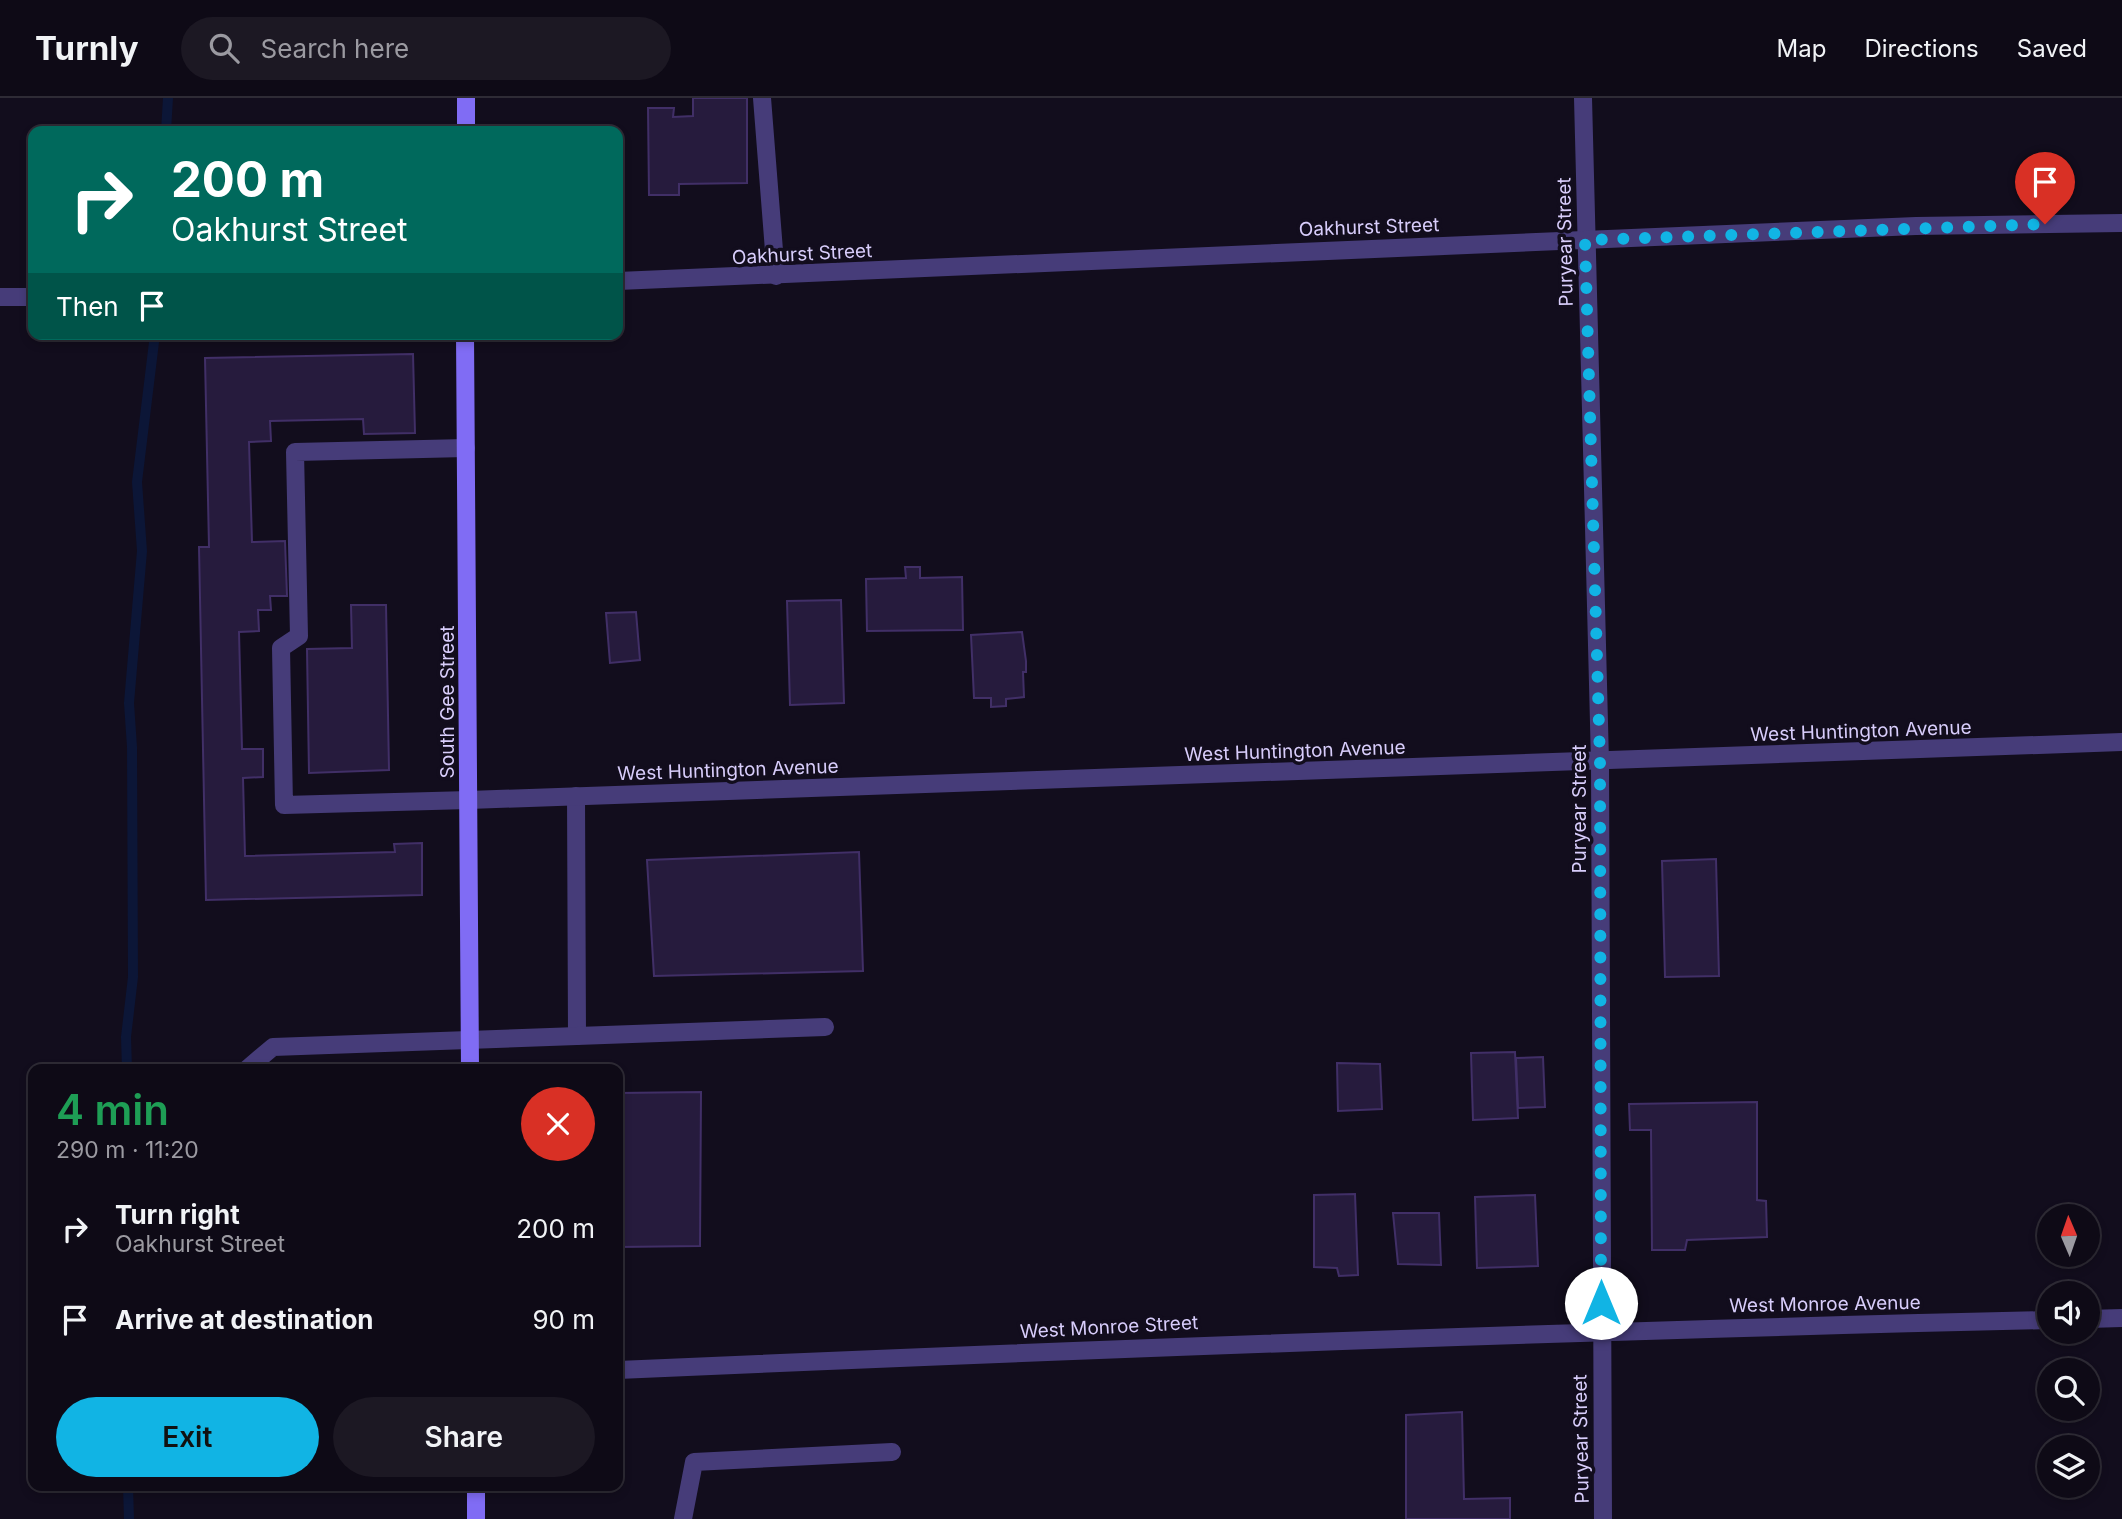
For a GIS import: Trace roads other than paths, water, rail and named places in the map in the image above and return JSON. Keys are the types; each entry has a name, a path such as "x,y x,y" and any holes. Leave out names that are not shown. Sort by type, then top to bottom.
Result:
{"main road":[{"path":"466,98 466,126"},
{"name":"South Gee Street","path":"466,340 470,1064"},
{"path":"475,1491 476,1519"}],"street":[{"path":"762,98 776,276"},
{"name":"Puryear Street","path":"1583,98 1600,762 1603,1519"},
{"name":"Oakhurst Street","path":"623,281 1916,226 2122,223"},
{"path":"0,297 28,297"},
{"name":"West Huntington Avenue","path":"466,448 295,452 299,636 281,648 284,805 1600,762 2122,742"},
{"path":"576,796 577,1036"},
{"path":"253,1064 273,1047 825,1027"},
{"path":"2100,1319 2122,1318"},
{"name":"West Monroe Avenue","path":"1601,1330 2037,1320"},
{"name":"West Monroe Street","path":"623,1370 1601,1330"},
{"path":"683,1519 694,1462 892,1452"}],"waterway":[{"path":"166,126 168,98"},
{"path":"127,1064 126,1037 133,977 132,747 129,703 142,551 137,482 154,340"},
{"path":"128,1491 129,1519"}]}
